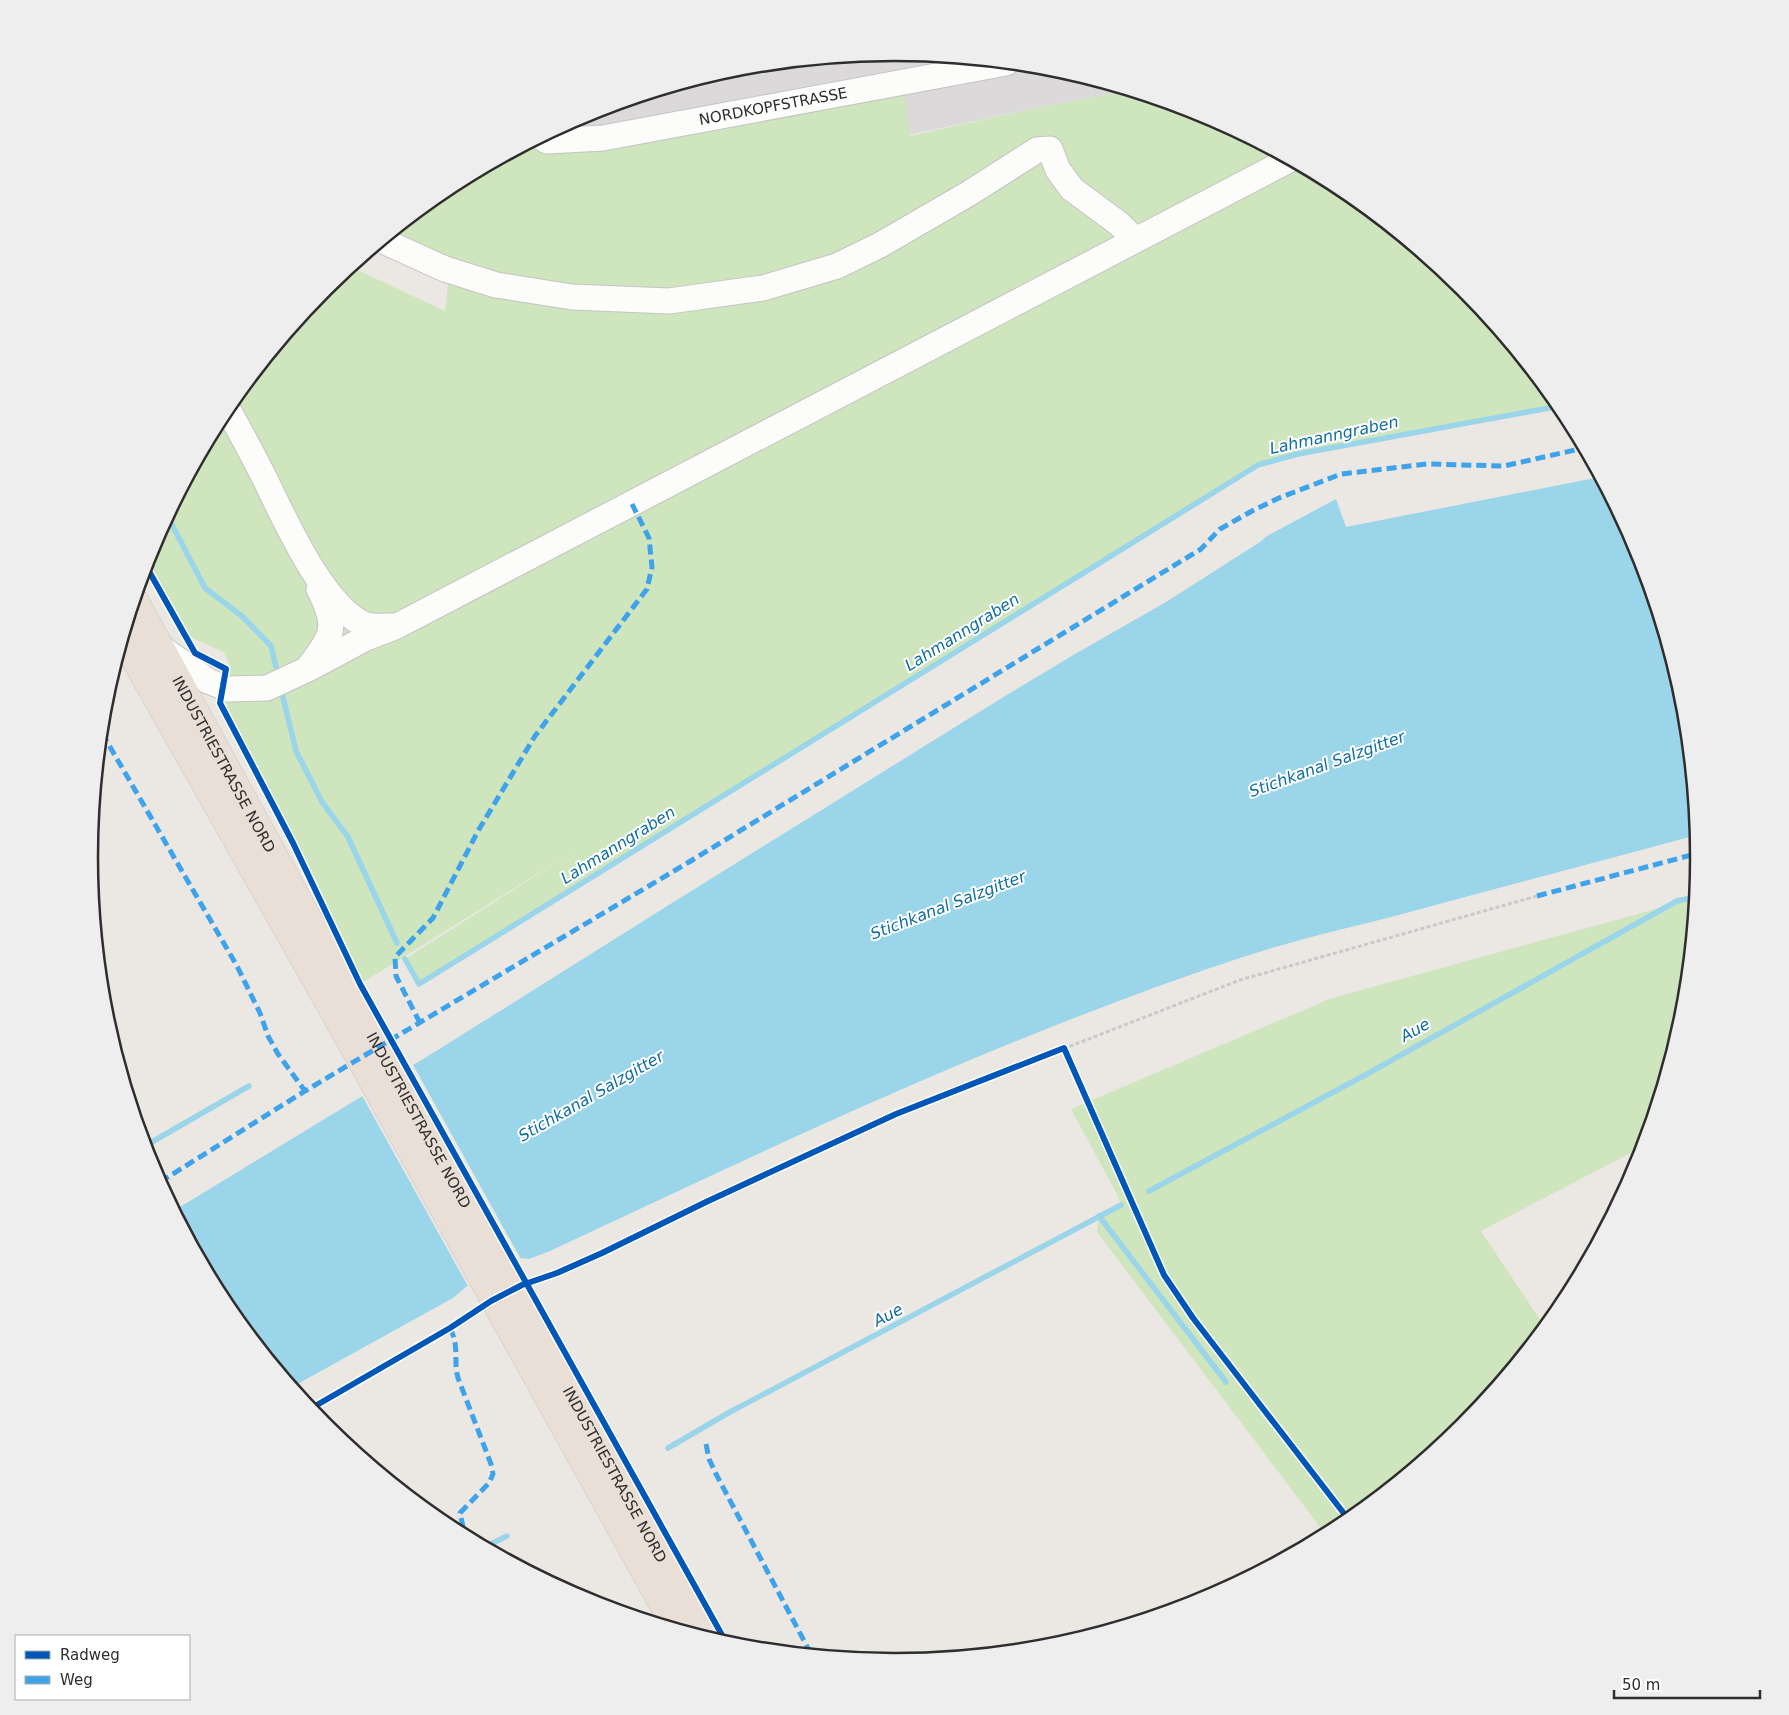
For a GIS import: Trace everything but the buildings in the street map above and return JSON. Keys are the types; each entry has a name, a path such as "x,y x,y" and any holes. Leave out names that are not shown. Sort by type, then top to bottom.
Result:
{"highway":[{"name":"INDUSTRIESTRASSE NORD","path":"139,609 160,646 361,1038"},
{"name":"INDUSTRIESTRASSE NORD","path":"127,644 361,1038 507,1302 673,1622"},
{"name":"INDUSTRIESTRASSE NORD","path":"507,1302 700,1629"}],"lane":[{"name":"NORDKOPFSTRASSE","path":"547,141 603,138 989,67"},
{"path":"388,243 445,269 496,285 572,296 669,301 763,288 837,266 880,246 968,194 1037,150 1050,149 1058,170 1072,189 1118,223 1135,239"},
{"path":"160,646 208,682 228,689 267,688 308,669 366,638 396,626 1283,163"},
{"path":"231,416 308,564 324,599 331,621 331,633 328,641 308,669"},
{"path":"308,564 336,601 351,616 366,625 396,626"}],"path":[{"path":"316,1405 450,1328 507,1302 557,1273 896,1114 1240,980 1537,896"}],"shaded area":[{"path":"894,61 947,63 998,68 1050,77 1116,93 1036,108 542,213 484,176 542,143 590,122 688,88 739,77 791,68 842,63"}],"green space":[{"path":"903,83 910,136 1036,108 1116,93 1199,122 1247,143 1337,195 1420,259 1458,294 1493,332 1552,408 1298,454 1258,465 419,984 405,959 582,846 360,984 296,842 226,709 230,666 224,652 188,636 153,569 180,505 232,415 296,332 331,294 357,270 445,311 451,260 398,236 452,195 496,168 560,135"},
{"path":"1689,900 1684,961 1664,1064 1634,1151 1481,1231 1541,1321 1493,1383 1458,1421 1420,1456 1379,1489 1322,1529 1097,1232 1099,1216 1121,1205 1071,1109 1332,998"}],"water":[{"name":"Stichkanal Salzgitter","path":"1594,478 1609,505 1630,553 1664,651 1684,754 1690,837 1266,950 1068,1020 807,1131 550,1251 529,1259 521,1258 466,1287 453,1298 297,1384 232,1300 205,1256 179,1208 441,1048 1005,696 1166,602 1267,536 1336,499 1346,527"}],"pier":[{"path":"412,1063 522,1261 469,1288 361,1094"}],"waterway":[{"name":"Lahmanngraben","path":"405,959 419,984 1258,465 1298,454 1552,408"},
{"path":"172,524 205,588 243,617 271,646 276,667"},
{"path":"281,689 296,751 322,802 348,837 397,943"},
{"name":"Aue","path":"1149,1191 1367,1074 1677,901 1689,898"},
{"name":"Lahmanngraben","path":"152,1142 249,1086"},
{"name":"Aue","path":"668,1448 730,1412 1121,1205"},
{"path":"1099,1216 1226,1382"},
{"name":"Aue","path":"491,1544 507,1536"}],"marked path":[{"path":"166,1178 305,1091 689,862 1201,549 1220,529 1252,511 1279,498 1341,474 1427,464 1504,466 1578,449"},
{"path":"420,1023 396,976 395,957 433,918 478,831 535,736 647,589 652,567 649,538 632,504"},
{"path":"107,742 237,966 278,1054 305,1091"},
{"path":"1537,896 1691,855"},
{"path":"450,1328 456,1348 458,1378 491,1464 493,1474 489,1483 460,1513 463,1527"},
{"path":"706,1444 709,1459 716,1474 808,1649"}],"cycle path":[{"path":"151,575 195,653 226,669 220,703 293,843 360,984 722,1634"},
{"path":"316,1405 450,1328 491,1301 522,1285 557,1273 602,1253 706,1202 896,1114 1064,1048 1164,1275 1193,1318 1345,1514"}]}
